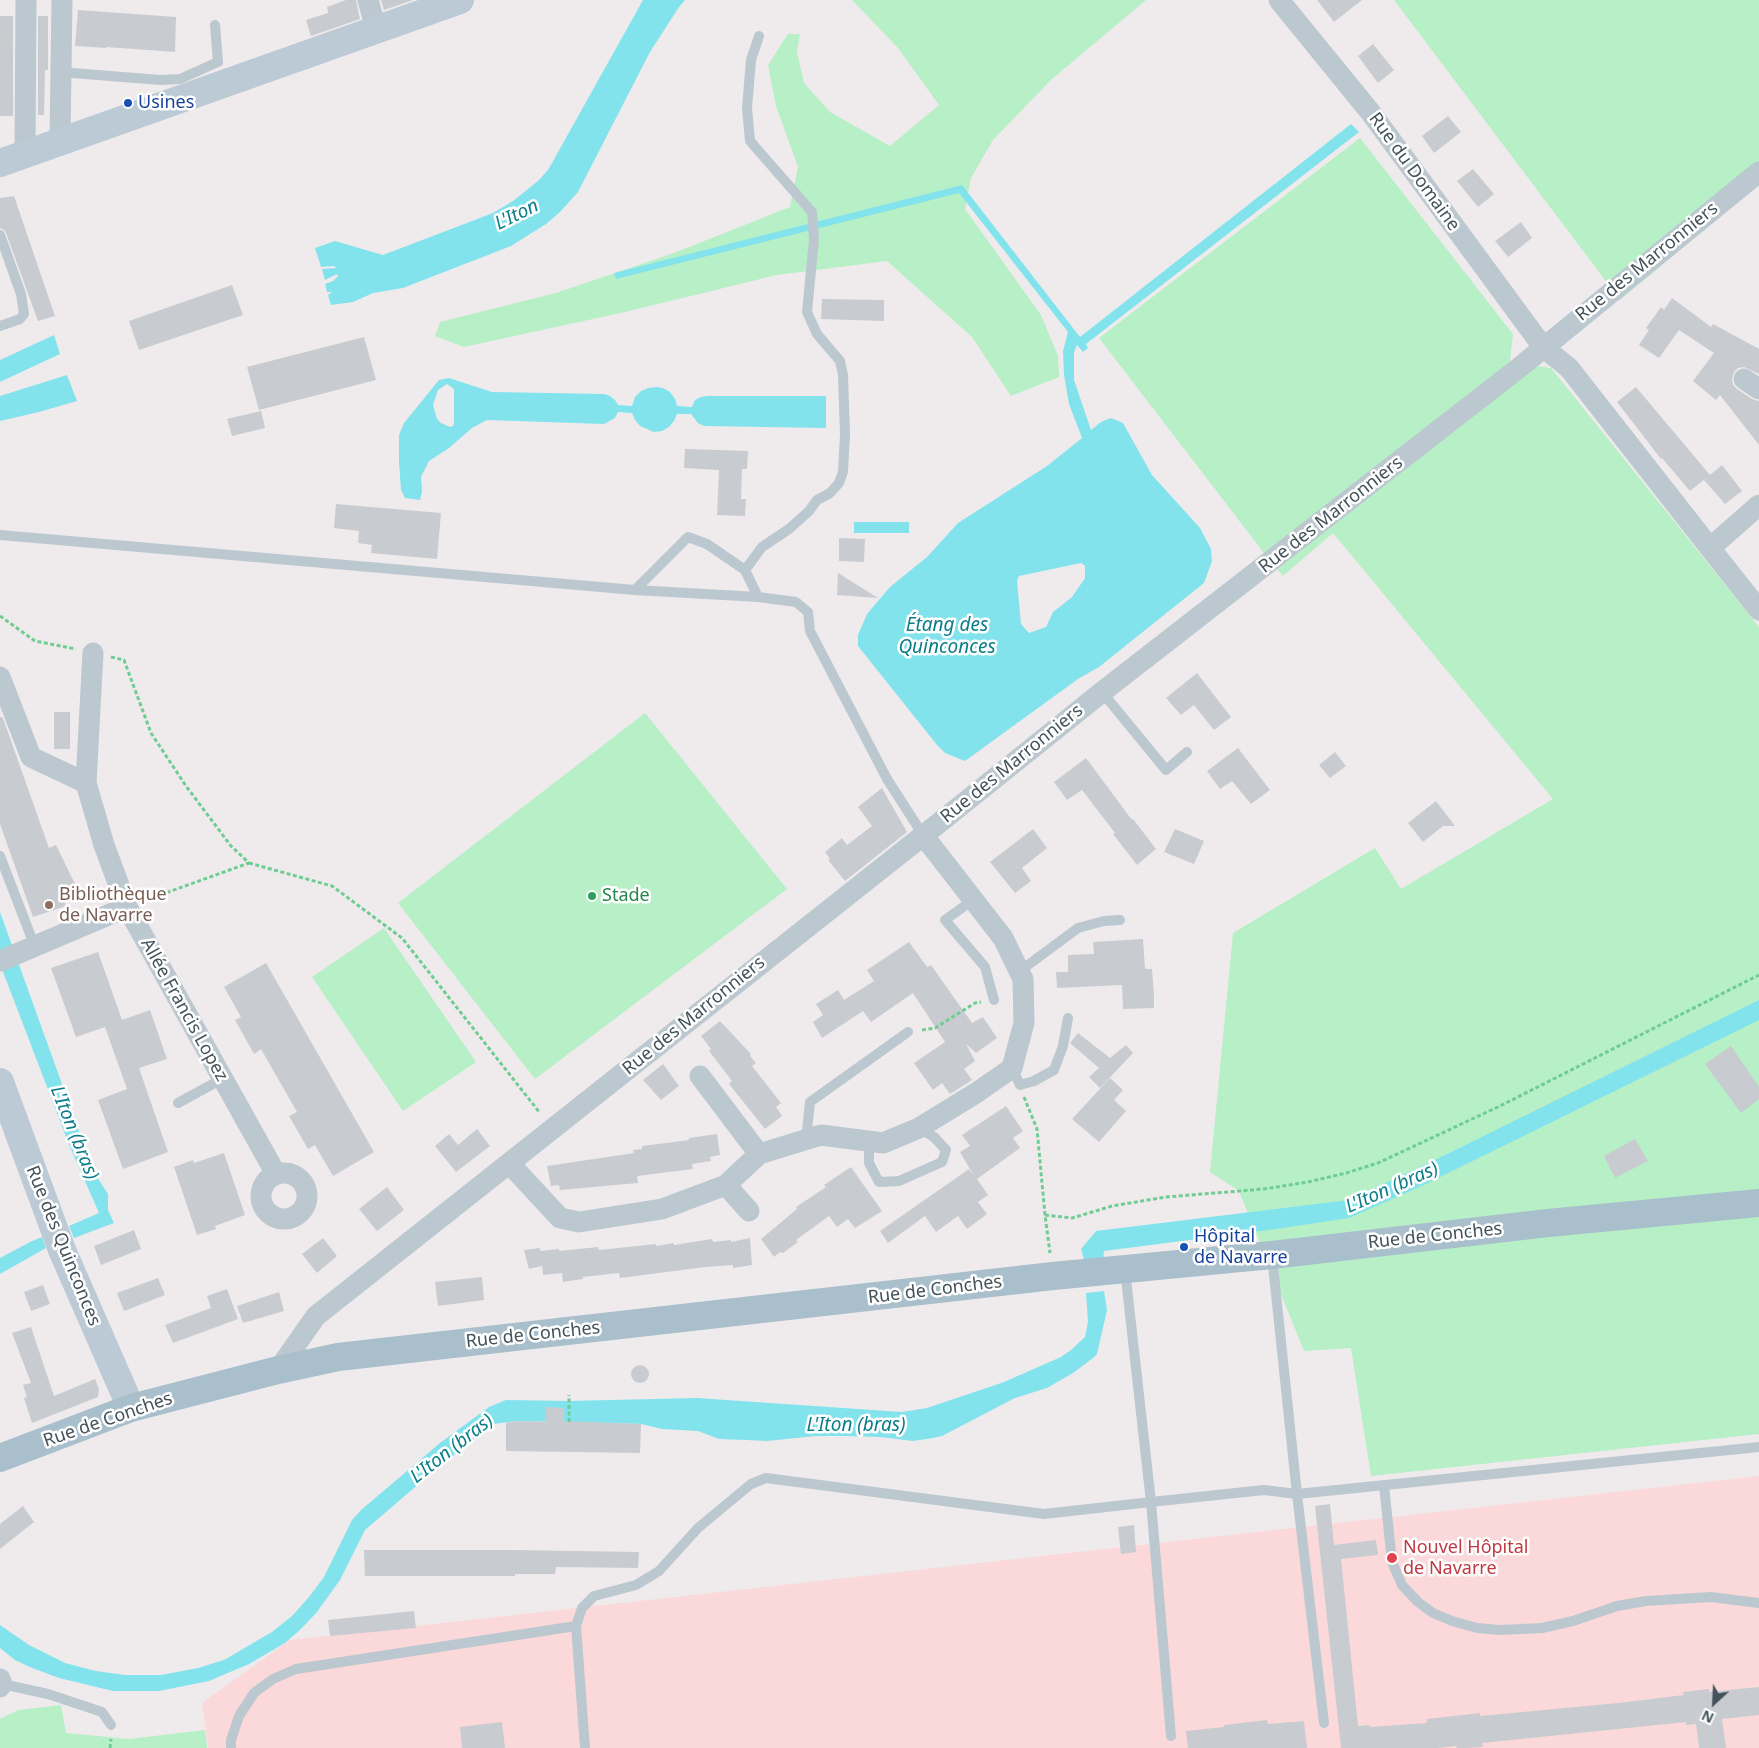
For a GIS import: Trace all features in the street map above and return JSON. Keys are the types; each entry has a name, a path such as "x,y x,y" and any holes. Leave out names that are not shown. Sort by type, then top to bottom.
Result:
{"main road":[{"path":"0,163 60,140 460,0"},
{"name":"Rue des Quinconces","path":"0,1082 8,1129 52,1224 131,1408"},
{"name":"Rue de Conches","path":"0,1458 131,1408 278,1370 338,1357 1066,1275 1759,1203"}],"street":[{"path":"25,153 26,0"},
{"path":"60,140 62,0"},
{"path":"368,0 376,29"},
{"name":"Rue du Domaine","path":"1279,0 1371,113 1543,348 1570,368 1710,548"},
{"name":"Rue des Marronniers","path":"278,1370 316,1316 1102,692 1543,348 1759,172"},
{"path":"1759,505 1710,548 1759,610"},
{"name":"Allée Francis Lopez","path":"93,653 86,783 104,846 127,907 276,1174"},
{"path":"0,677 30,758 86,783"},
{"path":"509,1163 560,1218 579,1222 662,1209 726,1186 760,1154 821,1135 882,1143 919,1128 976,1093 1016,1076 1024,1023 1023,979 1020,971 1003,938 924,835"},
{"path":"0,961 127,907"},
{"path":"700,1076 760,1154"},
{"path":"726,1186 750,1210"}],"lane":[{"path":"60,72 160,80 180,79 218,62 215,25"},
{"path":"745,570 762,547 789,528 809,511 817,500 830,493 839,483 843,472 845,434 843,375 840,361 817,334 807,312 814,239 812,212 750,140 748,108 751,69 759,36"},
{"path":"0,235 21,294 24,314 20,319 0,326"},
{"path":"0,535 635,590 758,597 796,602 808,612 810,631 814,640 887,779 924,835"},
{"path":"635,590 688,537 707,544 745,570 758,597"},
{"path":"1102,692 1166,770 1187,752"},
{"path":"0,856 27,950"},
{"path":"973,900 945,920 985,968 994,1000"},
{"path":"1020,971 1078,928 1104,921 1120,920"},
{"path":"1016,1076 1034,1081 1054,1070 1063,1046 1068,1018"},
{"path":"806,1140 810,1102 908,1032"},
{"path":"178,1104 222,1079"},
{"path":"869,1141 869,1163 879,1182 898,1181 942,1162 946,1150 934,1137 919,1128"},
{"path":"1272,1255 1297,1494 1324,1723"},
{"path":"1118,1270 1151,1502 1171,1736"},
{"path":"585,1748 576,1626 582,1608 594,1596 636,1585 659,1571 698,1528 751,1484 766,1478 1044,1514 1264,1490 1297,1494 1759,1447"},
{"path":"1384,1485 1392,1562 1402,1585 1418,1602 1433,1613 1452,1622 1477,1628 1500,1630 1542,1628 1573,1621 1617,1606 1646,1601 1711,1597 1759,1603"},
{"path":"231,1748 231,1740 239,1716 254,1693 273,1679 296,1669 576,1626"},
{"path":"1,1683 48,1694 102,1712 111,1725"}],"path":[{"path":"0,616 35,641 124,660 151,733 186,786 231,846 249,862 332,886 402,938 552,1129"},
{"path":"127,907 249,862"},
{"path":"1045,1215 1072,1218 1112,1206 1166,1196 1264,1189 1308,1182 1378,1163 1500,1106 1759,975"},
{"path":"908,1032 935,1028 975,1003 994,1000"},
{"path":"1016,1076 1037,1129 1045,1215 1066,1275"},
{"path":"569,1394 569,1422"}],"shaded area":[{"name":"Nouvel Hôpital de Navarre","path":"1759,1476 1759,1748 208,1748 202,1703 290,1640"}],"green space":[{"path":"852,0 1146,0 1051,80 993,140 971,178 965,209 1041,315 1058,356 1059,377 1011,396 972,337 887,261 777,275 625,312 464,347 435,336 440,322 556,293 674,253 790,207 798,167 776,106 768,65 788,34 800,34 797,52 804,83 830,112 890,146 939,105 898,48"},
{"path":"1394,0 1759,0 1759,184 1620,300"},
{"path":"1360,138 1513,334 1510,362 1551,368 1759,627 1759,1434 1371,1476 1351,1348 1304,1351 1239,1191 1210,1172 1233,933 1375,848 1401,889 1553,799 1333,533 1283,576 1099,338"},
{"name":"Stade","path":"645,713 787,889 535,1079 398,903"},
{"path":"384,928 476,1062 403,1111 312,977"},
{"path":"61,1705 66,1733 129,1739 205,1730 207,1748 0,1748 0,1719 18,1710"}],"water":[{"name":"L'Iton","path":"643,0 685,0 650,52 578,192 560,212 546,224 511,246 403,288 373,293 353,302 331,305 328,295 332,292 327,292 325,284 333,281 338,276 337,274 325,280 322,269 336,268 334,266 321,267 315,248 335,241 383,255 493,213 513,201 538,181 548,170"},
{"name":"Étang des Quinconces","path":"1351,124 1359,132 1086,344 1088,348 1083,352 1077,345 1074,352 1074,380 1091,430 1101,422 1111,418 1123,423 1152,475 1200,528 1211,549 1212,561 1204,583 1099,667 1078,679 965,761 945,753 937,745 858,646 858,635 867,614 890,587 927,557 958,523 1047,466 1082,438 1069,404 1064,375 1063,351 1068,332 959,193 616,279 614,273 962,185 1080,337","holes":["1081,563 1085,566 1085,578 1072,597 1053,612 1046,627 1029,633 1021,624 1017,581 1019,576"]},
{"path":"54,335 60,354 0,382 0,360"},
{"path":"67,375 77,401 0,421 0,396"},
{"path":"449,378 492,392 604,394 610,396 618,405 632,406 635,397 641,391 656,387 670,392 677,406 692,407 695,400 707,396 826,396 826,428 704,426 698,423 691,414 677,414 669,427 662,431 654,432 640,426 632,413 618,412 615,418 604,424 487,420 472,428 449,448 429,461 421,477 422,492 420,500 405,498 401,490 399,435 404,423 439,380","holes":["447,384 454,389 454,422 453,426 450,427 437,419 433,405 438,390"]},
{"path":"854,522 909,522 909,533 854,533"},
{"name":"L'Iton (bras)","path":"0,912 84,1145 97,1177 108,1194 108,1210 114,1223 74,1238 69,1226 99,1213 70,1147 0,964"},
{"name":"L'Iton (bras)","path":"1759,1000 1759,1020 1426,1184 1349,1218 1104,1251 1103,1262 1085,1264 1081,1249 1096,1231 1349,1200 1433,1161"},
{"path":"42,1237 46,1248 0,1274 0,1258"},
{"name":"L'Iton (bras)","path":"1104,1291 1107,1310 1097,1354 1093,1358 1073,1373 1047,1388 1015,1398 942,1436 933,1438 913,1441 880,1437 816,1436 767,1441 719,1439 698,1431 662,1429 641,1424 518,1421 493,1424 435,1470 365,1530 340,1580 317,1612 300,1630 285,1643 249,1664 209,1681 159,1691 113,1691 59,1678 32,1668 15,1660 0,1648 0,1625 29,1645 65,1663 96,1671 125,1675 161,1675 198,1668 224,1660 272,1632 292,1616 324,1577 352,1520 361,1510 440,1443 489,1407 506,1400 568,1401 697,1398 902,1412 927,1408 1004,1382 1061,1357 1085,1337 1088,1322 1086,1293"}],"building":[{"path":"346,0 356,0 360,19 311,36 306,20 328,13 327,7"},
{"path":"381,0 413,0 384,10"},
{"path":"1317,0 1362,0 1334,22"},
{"path":"78,10 176,17 175,52 75,46"},
{"path":"0,16 13,16 13,116 0,116"},
{"path":"38,16 48,16 48,70 45,70 44,115 38,115"},
{"path":"1373,44 1394,70 1378,83 1358,56"},
{"path":"1448,116 1461,132 1434,153 1422,136"},
{"path":"1473,169 1494,194 1478,207 1457,181"},
{"path":"14,196 55,316 38,321 6,233 0,228 0,198"},
{"path":"1521,222 1532,238 1508,257 1495,241"},
{"path":"232,285 243,315 139,350 129,321"},
{"path":"1672,298 1711,327 1713,324 1759,349 1759,374 1744,367 1738,368 1734,372 1732,379 1733,385 1737,389 1752,399 1759,401 1759,445 1720,395 1716,400 1693,381 1714,353 1679,330 1659,358 1639,345 1649,330 1646,328 1661,307 1664,310"},
{"path":"822,299 884,300 884,321 821,319"},
{"path":"364,337 376,380 259,410 247,367"},
{"path":"1636,387 1710,475 1690,491 1661,459 1617,402"},
{"path":"261,411 265,428 232,436 227,419"},
{"path":"685,449 748,451 747,469 742,469 741,499 746,499 745,516 717,515 719,470 684,468"},
{"path":"1722,465 1742,491 1725,504 1704,480"},
{"path":"336,504 441,513 437,559 371,553 372,545 358,543 359,531 334,528"},
{"path":"839,538 865,539 864,562 839,561"},
{"path":"838,573 878,598 837,595"},
{"path":"1197,673 1231,717 1214,730 1194,705 1181,715 1166,698"},
{"path":"54,712 70,712 70,749 54,749"},
{"path":"0,717 4,721 49,848 56,845 75,884 64,887 67,897 64,899 66,906 33,917 0,824"},
{"path":"1238,748 1270,790 1251,804 1232,781 1220,789 1207,771"},
{"path":"1335,752 1346,766 1330,778 1319,765"},
{"path":"1086,758 1156,849 1137,865 1082,790 1067,800 1054,782"},
{"path":"882,788 907,832 845,881 828,860 830,859 825,852 842,838 847,845 872,826 858,807"},
{"path":"1436,801 1455,826 1443,826 1423,842 1408,823"},
{"path":"1033,829 1047,848 1022,868 1031,881 1015,893 990,862"},
{"path":"1175,829 1204,841 1194,864 1164,852"},
{"path":"1143,939 1145,969 1152,969 1154,1008 1123,1009 1122,985 1057,988 1056,972 1068,972 1068,955 1094,954 1093,942"},
{"path":"909,942 927,967 931,965 972,1023 983,1017 997,1038 976,1053 966,1044 975,1061 964,1069 972,1080 950,1094 942,1083 933,1090 914,1063 945,1042 913,993 871,1022 863,1011 822,1038 813,1022 823,1015 816,1004 838,990 844,1000 874,981 867,970"},
{"path":"98,952 122,1020 150,1010 167,1059 139,1068 168,1152 123,1169 98,1100 127,1089 105,1027 76,1037 51,968"},
{"path":"266,963 374,1152 333,1176 315,1145 308,1149 289,1116 297,1112 261,1049 254,1054 235,1020 241,1017 224,987"},
{"path":"720,1021 751,1054 750,1056 756,1063 752,1066 781,1103 776,1107 782,1116 765,1129 729,1084 732,1081 709,1051 711,1049 701,1036"},
{"path":"1078,1033 1110,1058 1126,1045 1133,1053 1100,1088 1089,1077 1099,1068 1070,1043"},
{"path":"1731,1046 1759,1087 1759,1099 1741,1113 1705,1064"},
{"path":"663,1064 679,1086 661,1100 643,1080"},
{"path":"1110,1078 1123,1090 1114,1100 1126,1111 1099,1142 1072,1119"},
{"path":"1006,1106 1023,1131 1013,1138 1020,1148 977,1179 988,1195 978,1202 987,1214 967,1229 958,1216 936,1232 925,1216 888,1243 880,1231 969,1169 974,1176 960,1152 970,1146 962,1135"},
{"path":"477,1129 490,1146 456,1172 435,1146 449,1134 458,1145"},
{"path":"717,1134 720,1155 710,1157 711,1161 692,1164 693,1169 637,1176 638,1183 560,1190 559,1185 551,1186 547,1166 634,1153 633,1150 642,1149 642,1146 689,1140 689,1138"},
{"path":"1635,1139 1648,1161 1615,1178 1604,1156"},
{"path":"224,1153 245,1215 215,1226 216,1229 197,1235 174,1167 193,1160 194,1163"},
{"path":"851,1167 882,1211 855,1228 848,1219 837,1227 829,1216 796,1240 798,1242 774,1257 761,1239 797,1209 796,1207"},
{"path":"387,1187 404,1210 377,1231 359,1209"},
{"path":"134,1230 141,1249 101,1265 94,1246"},
{"path":"323,1238 337,1256 317,1273 302,1254"},
{"path":"750,1238 752,1265 733,1268 733,1265 705,1267 620,1278 619,1273 583,1277 583,1279 563,1282 562,1273 543,1275 542,1266 529,1269 524,1250 540,1248 540,1251 559,1249 559,1251 598,1247 599,1250 656,1244 656,1246 673,1243 674,1245 712,1239 713,1242 731,1240 731,1242"},
{"path":"482,1277 484,1300 438,1306 435,1282"},
{"path":"158,1278 165,1295 124,1311 117,1293"},
{"path":"43,1285 50,1304 31,1311 24,1292"},
{"path":"227,1289 238,1319 173,1343 165,1325 211,1308 207,1296"},
{"path":"279,1292 284,1311 243,1323 237,1306"},
{"path":"31,1327 54,1396 95,1379 99,1389 98,1397 32,1423 24,1398 27,1397 23,1385 31,1383 12,1333"},
{"path":"640,1365 646,1368 649,1374 646,1380 640,1383 634,1380 631,1374 634,1368"},
{"path":"546,1407 564,1408 564,1421 641,1424 640,1453 506,1451 506,1423 518,1421 546,1422"},
{"path":"1330,1504 1334,1545 1376,1540 1378,1555 1341,1559 1358,1726 1370,1725 1370,1727 1427,1723 1427,1719 1480,1713 1480,1716 1618,1703 1684,1695 1683,1692 1709,1689 1709,1692 1759,1687 1759,1715 1722,1719 1726,1748 1699,1748 1696,1724 1686,1725 1686,1722 1482,1743 1483,1747 1341,1748 1315,1506"},
{"path":"23,1506 34,1522 0,1549 0,1524"},
{"path":"1134,1525 1136,1552 1121,1554 1118,1527"},
{"path":"364,1550 639,1552 638,1568 556,1567 555,1574 515,1574 515,1576 365,1576"},
{"path":"414,1611 416,1628 330,1636 328,1620"},
{"path":"1267,1720 1268,1724 1304,1721 1307,1748 1188,1748 1186,1731"},
{"path":"502,1722 505,1748 462,1748 460,1727"}],"place":[{"name":"Usines","path":"128,103"},
{"name":"Stade","path":"592,896"},
{"name":"Bibliothèque de Navarre","path":"49,905"},
{"name":"Hôpital de Navarre","path":"1184,1247"},
{"name":"Nouvel Hôpital de Navarre","path":"1392,1558"}]}
